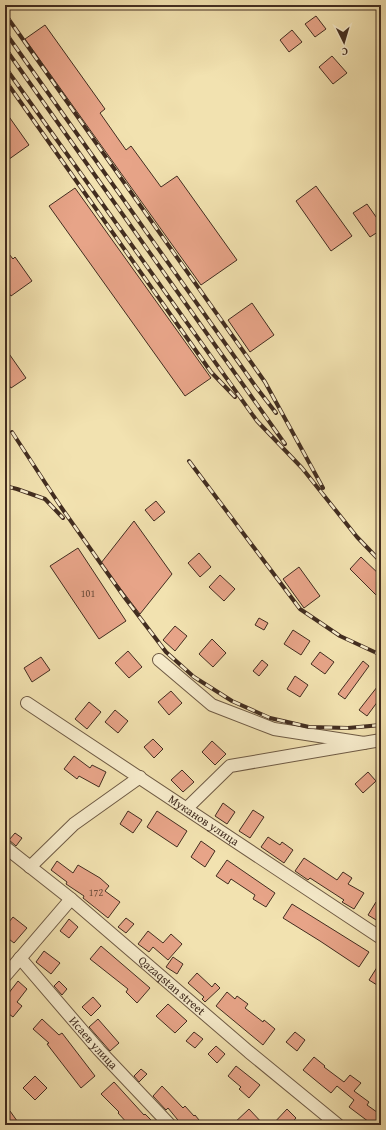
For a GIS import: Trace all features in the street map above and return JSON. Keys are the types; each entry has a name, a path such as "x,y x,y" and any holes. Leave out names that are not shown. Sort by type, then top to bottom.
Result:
{"street":[{"path":"159,660 212,705 274,729 364,743"},
{"name":"Муканов улица","path":"27,703 381,938"},
{"path":"187,808 230,766 381,740"},
{"path":"30,867 74,824 140,777"},
{"name":"Qazaqstan street","path":"5,847 71,899 249,1052 338,1125"},
{"path":"5,976 71,899"},
{"name":"Исаев улица","path":"20,958 99,1050 170,1125"}],"building":[{"path":"316,16 326,29 315,37 305,24"},
{"path":"45,25 105,109 100,113 126,150 131,146 161,187 177,176 237,260 201,285 25,39"},
{"path":"292,30 302,42 289,52 280,40"},
{"path":"332,56 347,73 333,84 319,67"},
{"path":"5,111 29,145 5,162"},
{"path":"316,186 352,236 331,251 296,201"},
{"path":"75,188 211,378 185,396 49,206"},
{"path":"367,204 381,224 381,230 370,237 353,213"},
{"path":"5,249 13,259 15,257 32,281 11,296 5,288"},
{"path":"252,303 274,335 250,352 228,320"},
{"path":"5,348 26,378 11,388 5,380"},
{"path":"156,501 165,512 154,521 145,510"},
{"path":"134,521 172,574 140,614 101,563"},
{"path":"78,548 126,621 99,639 50,566"},
{"path":"199,553 211,567 200,577 188,563"},
{"path":"361,557 381,576 381,600 350,569"},
{"path":"299,567 320,596 304,608 283,579"},
{"path":"220,575 235,589 224,601 209,587"},
{"path":"259,618 268,623 264,630 255,625"},
{"path":"175,626 187,636 175,651 163,640"},
{"path":"293,630 310,641 301,655 284,644"},
{"path":"212,639 226,653 213,667 199,654"},
{"path":"128,651 142,667 129,678 115,663"},
{"path":"320,652 334,662 325,674 311,664"},
{"path":"41,657 50,670 32,682 24,668"},
{"path":"262,660 268,665 259,676 253,671"},
{"path":"363,661 369,666 345,699 338,694"},
{"path":"295,676 308,685 300,697 287,689"},
{"path":"381,682 381,697 367,716 359,710"},
{"path":"171,691 182,703 169,715 158,702"},
{"path":"89,702 101,712 87,729 75,719"},
{"path":"115,710 128,721 118,733 105,722"},
{"path":"153,739 163,749 154,758 144,747"},
{"path":"212,741 226,754 215,765 202,752"},
{"path":"74,756 90,768 92,765 106,772 99,787 79,776 77,779 64,769"},
{"path":"182,770 194,782 183,792 171,780"},
{"path":"368,772 376,781 363,793 355,784"},
{"path":"223,803 235,812 227,824 215,816"},
{"path":"253,810 264,817 250,838 239,831"},
{"path":"128,811 142,820 133,833 120,824"},
{"path":"157,811 187,831 177,847 147,827"},
{"path":"15,833 22,838 16,846 9,840"},
{"path":"268,837 280,845 282,842 293,850 284,863 261,847"},
{"path":"201,841 215,851 205,867 191,857"},
{"path":"304,858 337,880 343,872 352,878 348,884 364,893 354,909 342,902 344,900 310,878 308,880 295,871"},
{"path":"227,860 275,893 266,907 253,899 255,895 231,879 228,884 216,876"},
{"path":"57,861 73,873 78,865 100,878 109,886 105,891 120,902 108,918 83,898 84,896 66,884 67,882 51,870"},
{"path":"376,902 381,905 381,923 368,915"},
{"path":"292,904 369,952 359,967 283,918"},
{"path":"13,917 27,928 14,943 5,936 5,927"},
{"path":"126,918 134,924 126,933 118,927"},
{"path":"69,919 78,927 69,938 60,931"},
{"path":"148,931 163,943 171,934 182,944 168,960 153,947 149,952 138,944"},
{"path":"101,946 150,988 137,1003 126,992 128,989 90,959"},
{"path":"44,951 60,963 51,974 36,962"},
{"path":"173,957 183,964 177,974 166,967"},
{"path":"381,961 381,979 377,985 369,980"},
{"path":"197,973 212,987 215,983 220,988 205,1002 202,999 204,997 188,983"},
{"path":"18,981 27,989 17,1002 22,1006 13,1017 5,1011 5,998"},
{"path":"59,981 67,989 62,995 54,986"},
{"path":"227,992 235,999 237,996 248,1004 245,1008 275,1029 263,1045 216,1006"},
{"path":"93,997 101,1006 91,1016 82,1007"},
{"path":"168,1004 187,1021 175,1033 156,1016"},
{"path":"42,1019 59,1035 62,1033 95,1076 81,1088 47,1044 49,1043 33,1029"},
{"path":"98,1019 119,1043 110,1051 89,1027"},
{"path":"194,1032 203,1039 195,1048 186,1041"},
{"path":"295,1032 305,1040 297,1051 286,1042"},
{"path":"216,1046 225,1054 217,1063 208,1054"},
{"path":"314,1057 325,1066 324,1067 344,1082 350,1075 361,1083 354,1091 369,1102 367,1105 381,1115 381,1125 373,1125 349,1107 354,1100 337,1086 331,1093 303,1070"},
{"path":"236,1066 260,1085 249,1098 239,1089 241,1087 228,1076"},
{"path":"141,1069 147,1074 139,1082 134,1076"},
{"path":"35,1076 47,1088 35,1100 23,1088"},
{"path":"114,1082 144,1115 145,1114 156,1125 129,1125 118,1113 119,1112 101,1094"},
{"path":"162,1086 183,1108 185,1106 194,1116 195,1115 203,1125 182,1125 168,1108 166,1110 153,1096"},
{"path":"249,1109 264,1125 232,1125"},
{"path":"287,1109 296,1118 290,1125 272,1125"},
{"path":"10,1111 20,1125 5,1125 5,1115"}],"railway":[{"path":"5,14 265,382 323,488"},
{"path":"5,32 256,387 276,413"},
{"path":"5,48 285,444"},
{"path":"5,67 257,421 302,468 357,537 381,562"},
{"path":"5,80 211,372 235,397"},
{"path":"12,432 61,507 125,598 166,652 194,677 232,701 270,718 309,727 348,728 381,725"},
{"path":"189,461 300,609 340,636 381,655"},
{"path":"5,486 45,499 63,518"}]}
